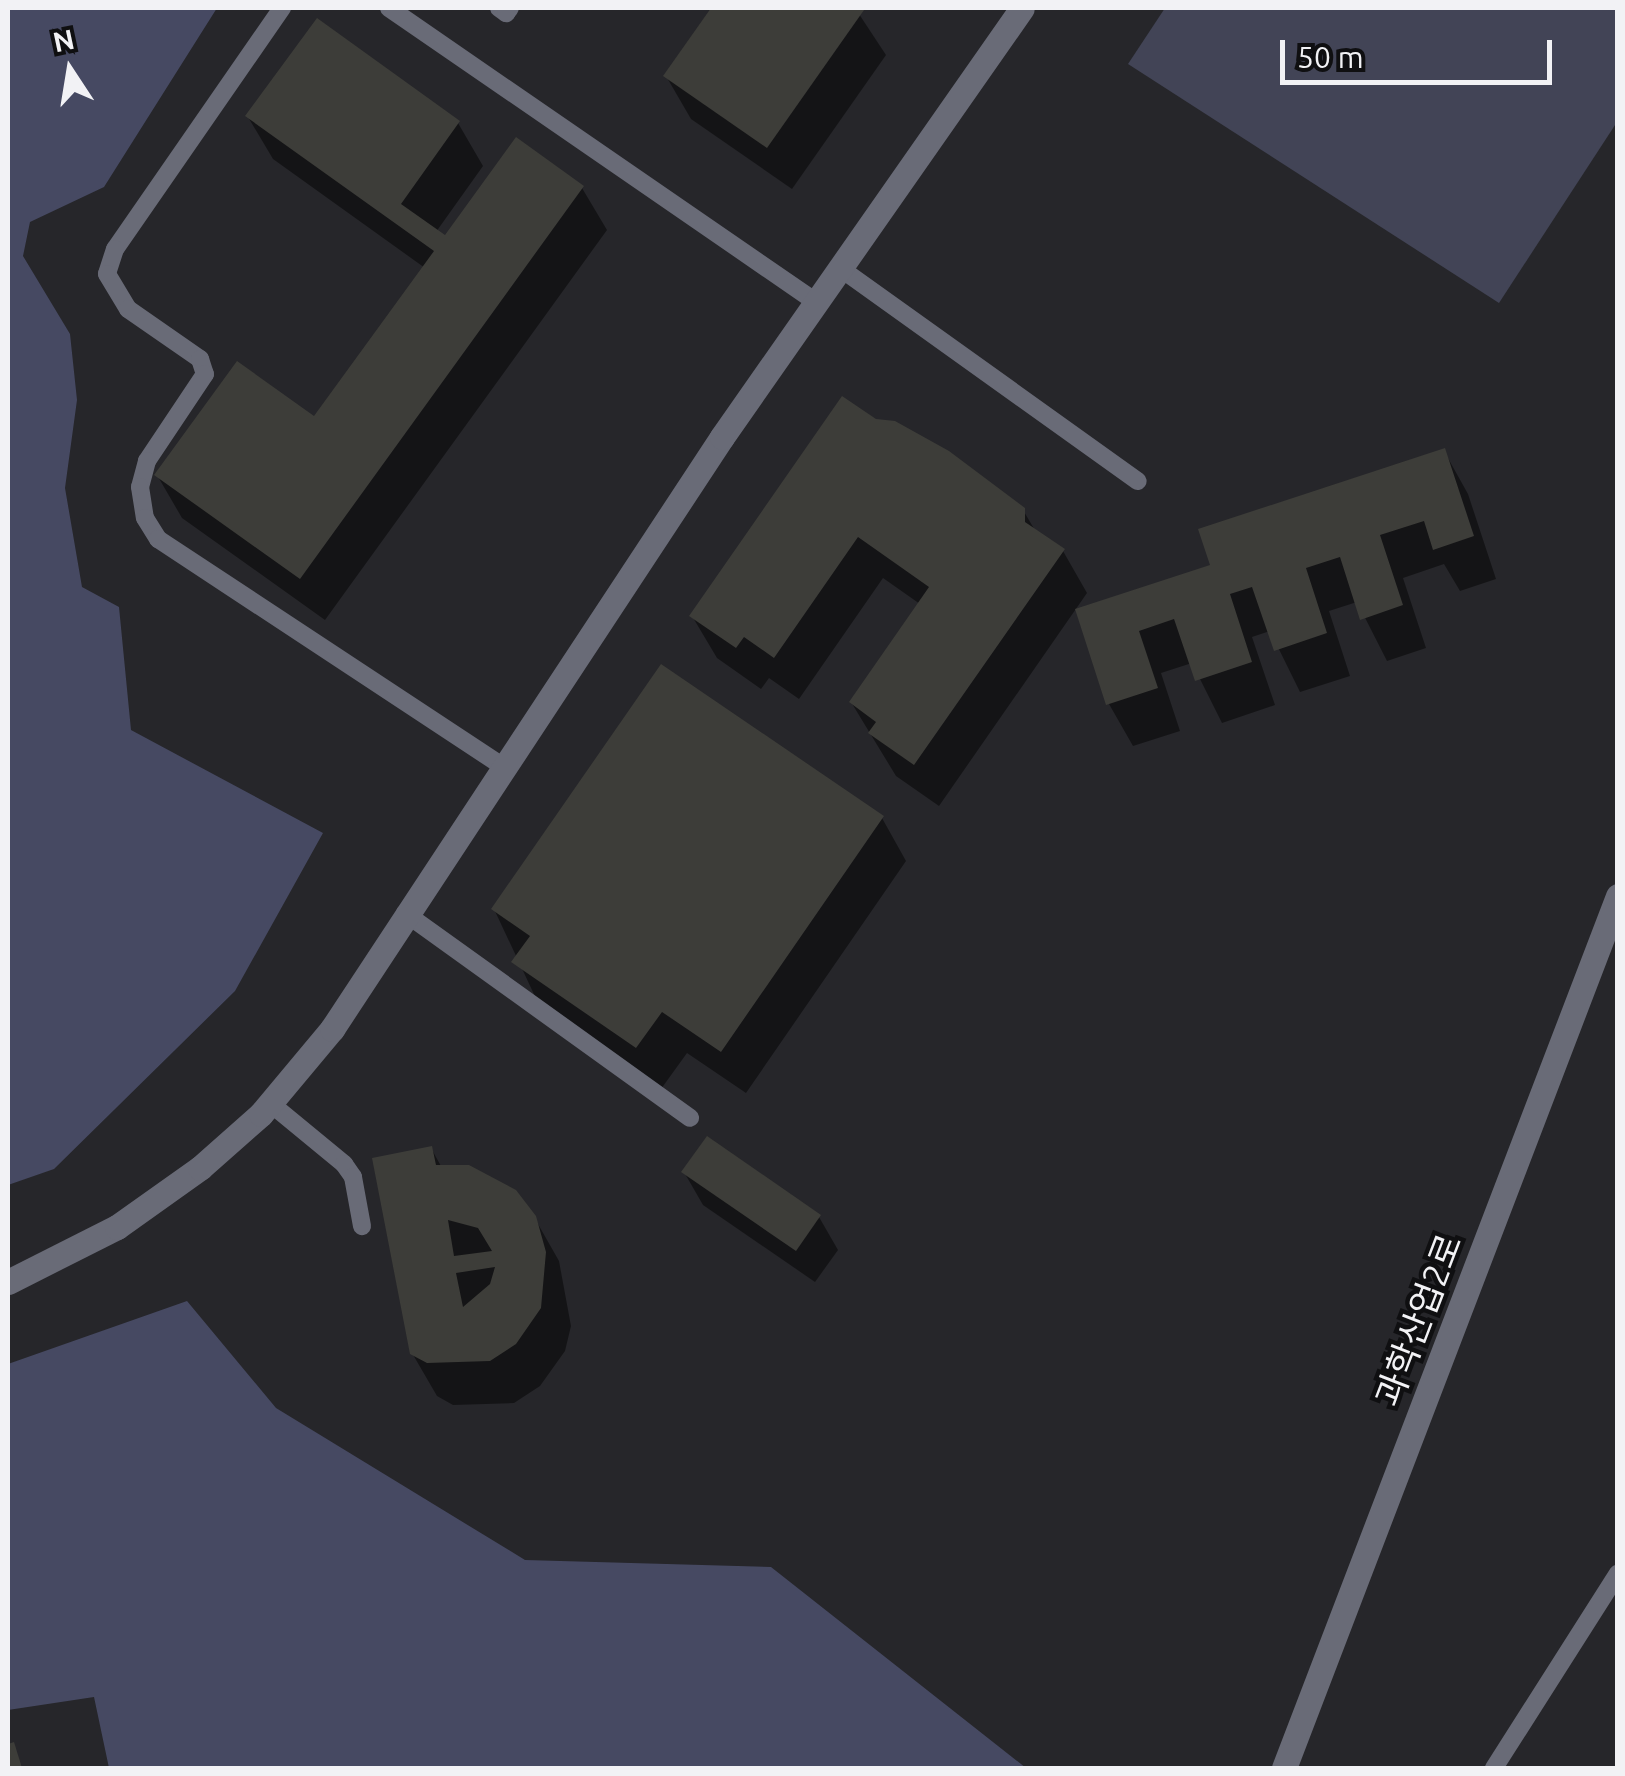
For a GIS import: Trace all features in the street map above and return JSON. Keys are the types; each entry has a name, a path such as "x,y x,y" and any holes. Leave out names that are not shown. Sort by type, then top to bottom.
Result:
{"street":[{"path":"8,1282 117,1228 200,1168 270,1103 332,1028 501,765 1012,11"},
{"name":"과학산업2로","path":"1284,1768 1618,896"}],"lane":[{"path":"282,8 116,250 107,274 128,309 200,359 205,374 147,461 140,488 145,518 158,540 501,765"},
{"path":"389,8 816,302"},
{"path":"498,8 510,8"},
{"path":"840,268 1138,480"},
{"path":"406,913 690,1118"},
{"path":"270,1103 344,1164 353,1177 362,1226"},
{"path":"1494,1768 1618,1573"}],"shaded area":[{"path":"8,8 217,8 104,187 30,222 23,256 70,334 77,400 65,488 82,587 119,607 131,730 323,833 235,991 54,1169 8,1185"},
{"path":"1165,8 1617,8 1617,122 1499,303 1128,64"},
{"path":"187,1301 276,1408 525,1560 771,1567 1026,1768 109,1768 94,1697 8,1710 8,1364"}],"building":[{"path":"711,8 864,10 767,148 663,76"},
{"path":"317,18 460,121 401,204 445,235 516,137 584,186 300,579 154,475 237,361 314,416 434,251 245,116"},
{"path":"842,396 876,419 895,421 949,451 1025,508 1025,522 1065,549 914,765 868,733 876,722 849,702 929,587 858,537 774,658 744,637 736,648 689,616"},
{"path":"1445,448 1474,536 1433,550 1424,521 1380,535 1403,605 1360,620 1340,557 1306,568 1327,633 1274,651 1252,587 1230,594 1252,662 1195,681 1174,619 1139,631 1158,688 1106,705 1075,609 1210,565 1198,529"},
{"path":"661,664 884,816 721,1052 662,1012 636,1048 511,962 530,936 491,909"},
{"path":"707,1136 821,1215 796,1251 681,1172"},
{"path":"432,1146 436,1165 469,1165 516,1190 536,1216 546,1252 541,1308 516,1344 490,1361 427,1363 410,1354 372,1158","holes":["448,1220 478,1228 492,1251 454,1256","495,1267 490,1284 463,1307 456,1273"]},
{"path":"14,1742 22,1768 8,1768 8,1744"}]}
